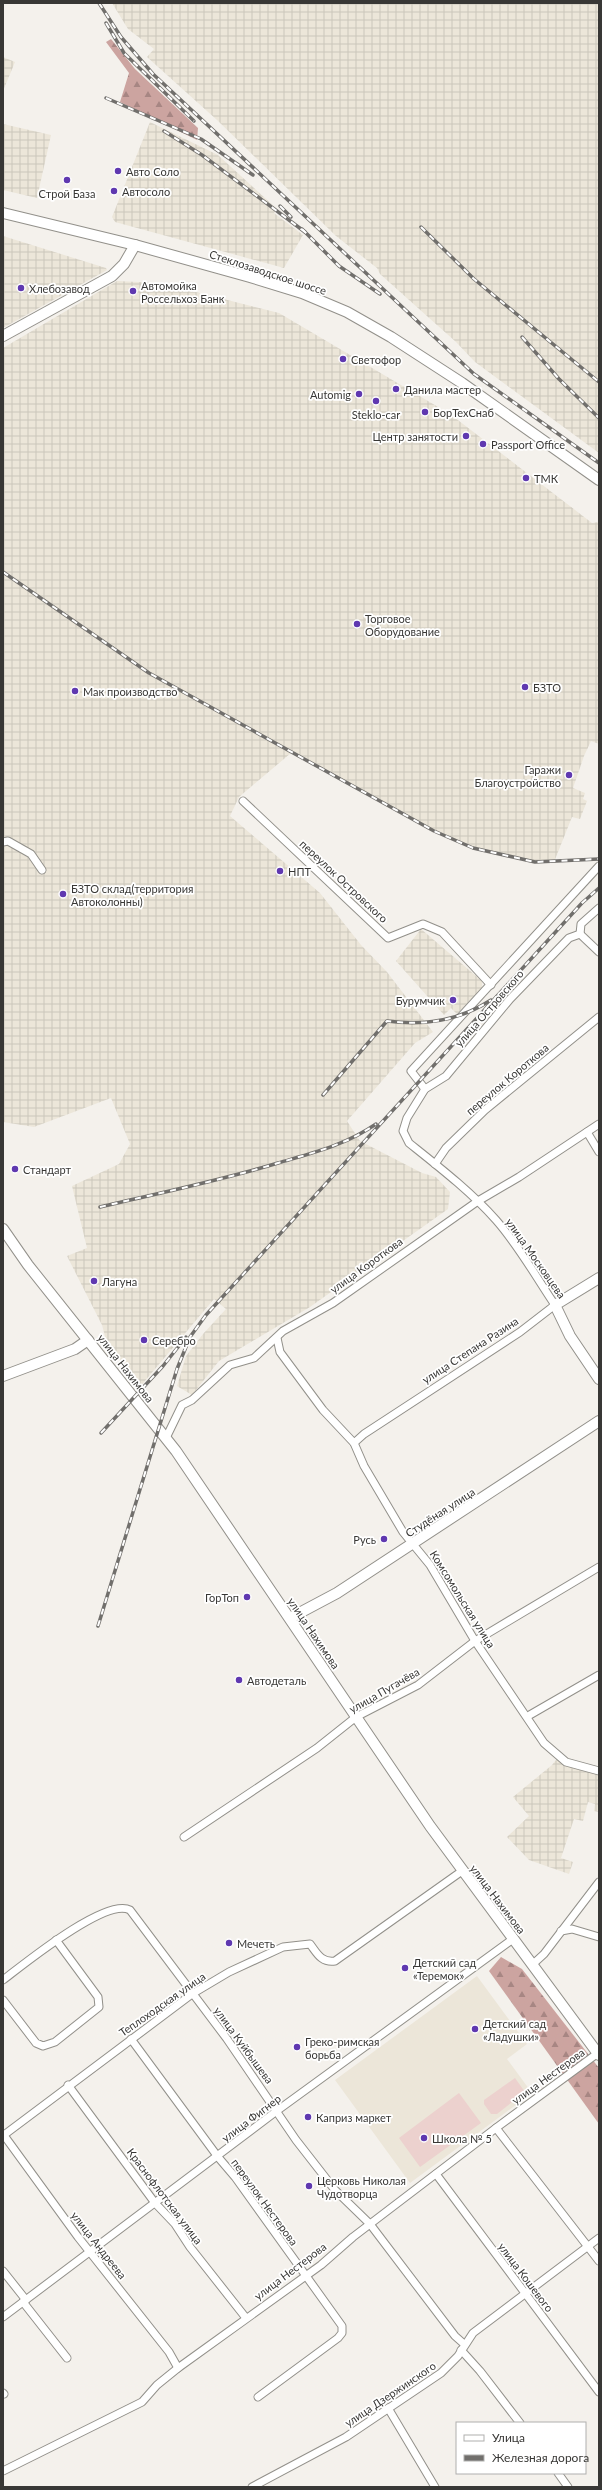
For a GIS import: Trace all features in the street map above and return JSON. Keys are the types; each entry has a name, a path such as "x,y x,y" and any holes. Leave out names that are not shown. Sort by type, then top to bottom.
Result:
{"main road":[{"name":"Стеклозаводское шоссе","path":"3,213 135,245 302,293 359,318 462,383 599,480"},
{"path":"3,336 112,276 124,264 135,245"},
{"name":"улица Нахимова","path":"3,1229 88,1340 166,1438 462,1871 599,2054"},
{"name":"улица Степана Разина","path":"556,1305 599,1278"},
{"name":"улица Московцева","path":"556,1305 570,1336 599,1379"},
{"path":"3,1376 67,1352 88,1340"},
{"name":"Студёная улица","path":"290,1618 337,1593 599,1421"}],"street":[{"name":"переулок Островского","path":"243,801 388,938 423,924 442,932 491,985"},
{"path":"3,842 8,840 30,854 42,870"},
{"path":"425,1089 411,1071 599,866"},
{"path":"599,908 581,924 580,934 599,952"},
{"name":"улица Островского","path":"403,1131 406,1118 425,1089 446,1076 510,999 569,938 580,934"},
{"name":"переулок Короткова","path":"435,1164 446,1148 485,1110 599,1017"},
{"name":"улица Короткова","path":"166,1438 182,1405 192,1400 230,1365 254,1358 290,1326 333,1303 478,1201 519,1177 599,1124"},
{"name":"улица Московцева","path":"403,1131 409,1143 478,1201 513,1242 556,1305"},
{"path":"586,1132 599,1152"},
{"name":"улица Степана Разина","path":"354,1443 364,1434 520,1332 556,1305"},
{"name":"Комсомольская улица","path":"277,1338 280,1352 323,1410 354,1443 364,1466 403,1532 430,1565 475,1641 528,1716 544,1742 566,1762 599,1771"},
{"name":"улица Пугачёва","path":"184,1837 317,1748 356,1717 418,1685 475,1641 599,1567"},
{"path":"528,1716 599,1675"},
{"name":"Теплоходская улица","path":"3,2135 192,1994 229,1972 283,1947 310,1944 321,1959 328,1962 335,1961 462,1871"},
{"path":"532,1965 544,1954 560,1931 599,1882"},
{"name":"улица Куйбышева","path":"56,1940 91,1918 111,1910 126,1908 130,1910 278,2110 296,2140 335,2190 370,2224 519,2422"},
{"path":"560,1931 572,1929 599,1937"},
{"name":"улица Фигнер","path":"3,2317 218,2157 278,2110 513,1939"},
{"path":"3,1980 56,1940 98,1997 100,2004 54,2042 43,2046 36,2043 3,2000"},
{"name":"переулок Нестерова","path":"131,2039 218,2157 235,2177 342,2326 342,2333 258,2397"},
{"name":"улица Нестерова","path":"3,2470 128,2411 142,2402 156,2385 178,2368 306,2274 321,2265 370,2224 496,2128 599,2054"},
{"name":"Краснофлотская улица","path":"68,2086 155,2204 175,2224 190,2247 246,2318"},
{"path":"496,2128 599,2261"},
{"name":"улица Андреева","path":"3,2135 90,2251 169,2352 178,2368"},
{"name":"улица Кошевого","path":"436,2174 599,2392"},
{"name":"улица Дзержинского","path":"252,2487 346,2437 441,2373 473,2334 599,2238"},
{"path":"3,2271 67,2358"},
{"path":"388,2408 435,2487"},
{"path":"559,2474 568,2487"}],"shaded area":[{"path":"112,3 599,3 599,453 475,362 456,342 380,274 377,268 336,236 217,120 147,57 154,49 128,29"},
{"path":"3,57 15,62 3,91"},
{"path":"150,122 218,155 277,209 274,213 303,235 284,268 115,222 112,217"},
{"path":"3,124 51,135 37,198 3,190"},
{"path":"3,236 106,268 107,270 3,328"},
{"path":"117,281 160,283 279,313 450,414 592,523 599,522 599,744 591,741 584,756 573,788 585,793 583,799 587,801 580,819 572,817 554,862 535,862 473,848 434,831 291,753 239,797 230,816 320,893 361,945 387,972 433,1032 415,1043 347,1121 360,1141 422,1173 436,1177 450,1192 448,1209 310,1307 219,1361 192,1395 177,1386 186,1356 203,1334 226,1309 214,1299 139,1388 106,1340 102,1325 67,1256 87,1248 72,1186 119,1164 130,1144 111,1098 34,1127 3,1122 3,348"},
{"path":"421,929 482,981 482,988 457,1014 451,1008 444,1015 396,961"},
{"path":"559,1756 599,1771 599,1812 594,1811 595,1804 588,1802 583,1821 574,1819 561,1858 573,1862 569,1874 529,1860 507,1837 529,1816 513,1797 552,1765"},
{"name":"Школа № 5","path":"477,1976 527,2044 507,2059 532,2093 410,2183 335,2080"},
{"path":"515,2078 525,2092 497,2114 491,2114 484,2104 484,2100"},
{"path":"459,2093 481,2123 420,2167 399,2138"}],"green space":[{"path":"111,39 135,69 198,128 197,140 120,102 129,73 106,42"},
{"path":"501,1957 522,1969 599,2068 599,2124 489,1971"}],"railway":[{"path":"99,3 121,37 153,74 474,374 599,463"},
{"path":"106,23 124,53 194,121"},
{"path":"106,98 201,139 253,175"},
{"path":"164,131 202,155 305,232"},
{"path":"280,206 291,217"},
{"path":"421,227 474,279 599,382"},
{"path":"302,229 339,266 380,294"},
{"path":"522,337 559,379 599,418"},
{"path":"3,572 149,673 434,831 473,848 535,862 599,859"},
{"path":"98,1626 177,1369 190,1337 206,1315 582,903 599,888"},
{"path":"323,1095 387,1021 414,1023 441,1020 466,1013 491,1000"},
{"path":"100,1207 211,1181 303,1156 353,1138 376,1124"},
{"path":"101,1433 163,1366 186,1337"}],"place":[{"name":"Авто Соло","path":"118,171"},
{"name":"Строй База","path":"67,180"},
{"name":"Автосоло","path":"114,191"},
{"name":"Хлебозавод","path":"21,288"},
{"name":"Автомойка Россельхоз Банк","path":"133,291"},
{"name":"Светофор","path":"343,359"},
{"name":"Данила мастер","path":"396,389"},
{"name":"Automig","path":"359,394"},
{"name":"Steklo-car","path":"376,401"},
{"name":"БорТехСнаб","path":"425,412"},
{"name":"Центр занятости","path":"466,436"},
{"name":"Passport Office","path":"483,444"},
{"name":"ТМК","path":"526,478"},
{"name":"Торговое Оборудование","path":"357,624"},
{"name":"БЗТО","path":"525,687"},
{"name":"Мак производство","path":"75,691"},
{"name":"Гаражи Благоустройство","path":"569,775"},
{"name":"НПТ","path":"280,871"},
{"name":"БЗТО склад(территория Автоколонны)","path":"63,894"},
{"name":"Бурумчик","path":"453,1000"},
{"name":"Стандарт","path":"15,1169"},
{"name":"Лагуна","path":"94,1281"},
{"name":"Серебро","path":"144,1340"},
{"name":"Русь","path":"384,1539"},
{"name":"ГорТоп","path":"247,1597"},
{"name":"Автодеталь","path":"239,1680"},
{"name":"Мечеть","path":"229,1943"},
{"name":"Детский сад «Теремок»","path":"405,1968"},
{"name":"Детский сад «Ладушки»","path":"475,2029"},
{"name":"Греко-римская борьба","path":"297,2047"},
{"name":"Каприз маркет","path":"308,2117"},
{"name":"Школа № 5","path":"424,2138"},
{"name":"Церковь Николая Чудотворца","path":"309,2186"}]}
